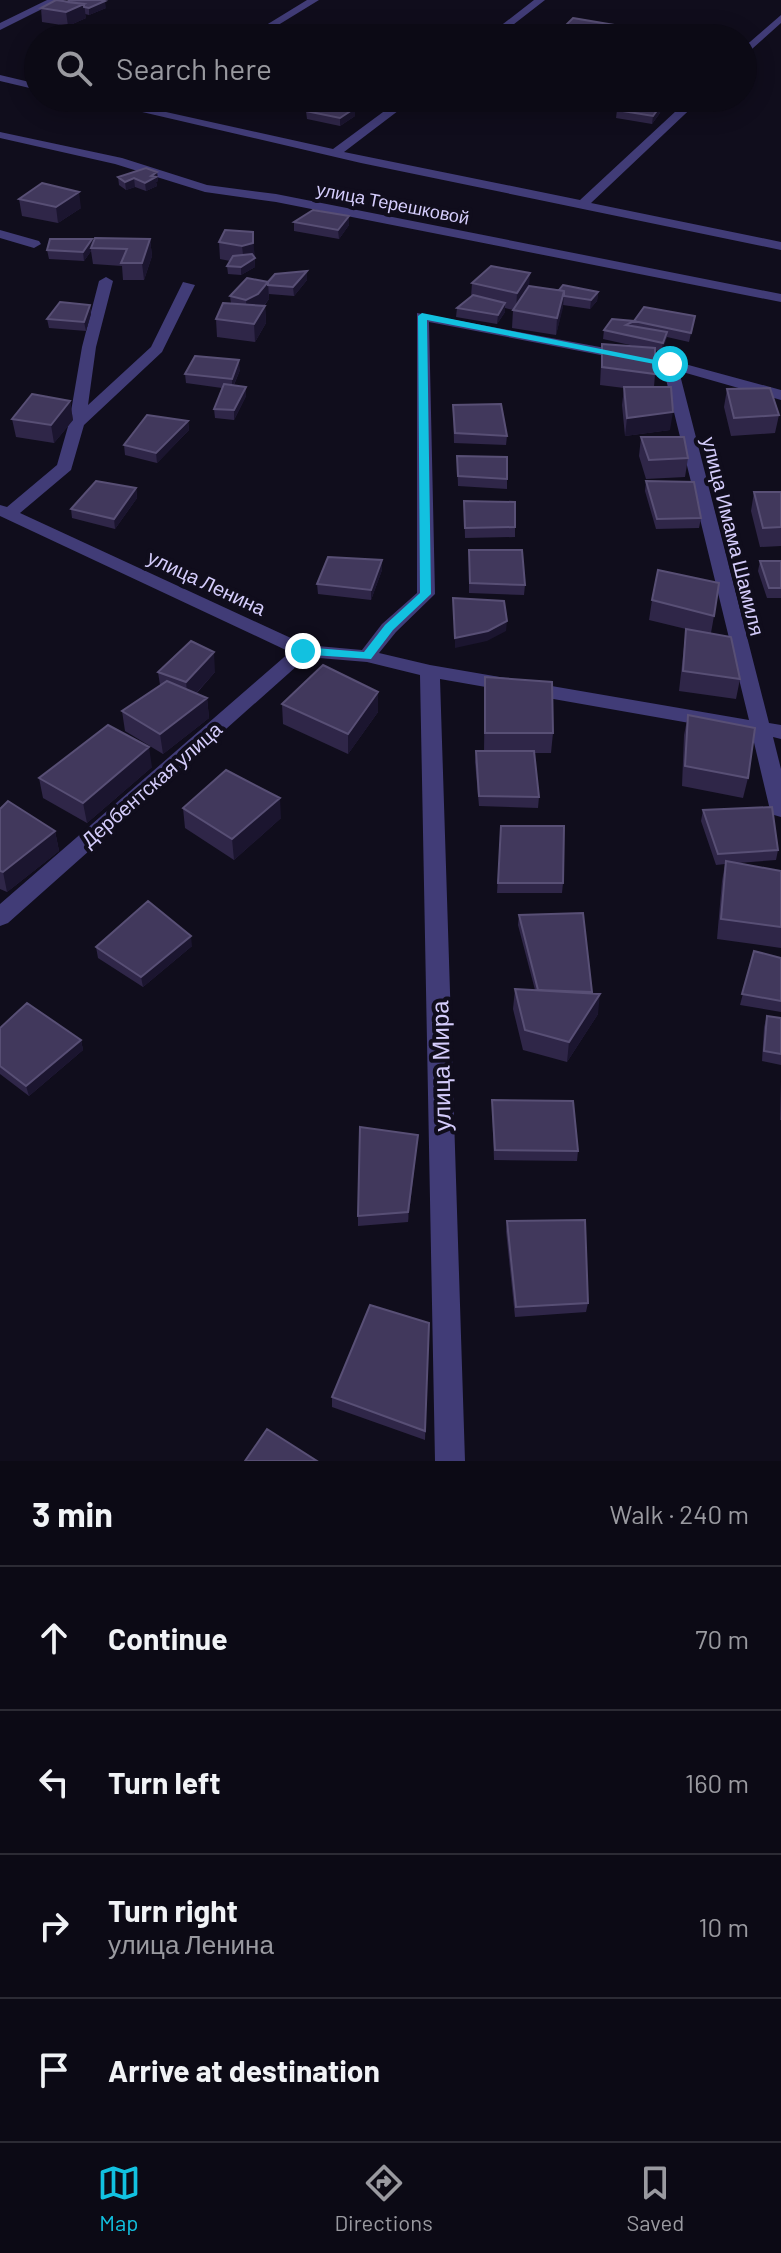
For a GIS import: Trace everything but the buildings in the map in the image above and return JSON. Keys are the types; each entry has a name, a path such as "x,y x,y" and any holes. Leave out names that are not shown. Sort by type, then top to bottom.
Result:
{"street":[{"path":"0,27 55,0"},
{"path":"274,24 314,0"},
{"path":"508,24 540,0"},
{"path":"757,41 781,18"},
{"path":"0,78 24,84"},
{"path":"150,112 781,246"},
{"path":"335,153 390,112"},
{"path":"582,205 681,112"},
{"name":"улица Терешковой","path":"0,135 118,161 205,188 276,198 781,298"},
{"path":"0,234 34,244"},
{"path":"4,512 65,467 106,281"},
{"path":"77,423 157,349 188,285"},
{"path":"367,656 389,628 426,594 422,316 670,364 781,395"},
{"name":"улица Имама Шамиля","path":"670,364 758,729 781,810"},
{"name":"улица Ленина","path":"4,512 303,651 367,656 430,671 781,732"},
{"name":"Дербентская улица","path":"0,917 303,651"},
{"name":"улица Мира","path":"430,671 450,1461"}],"route":[{"path":"303,651 367,656 389,628 426,594 422,316 670,364"}]}
